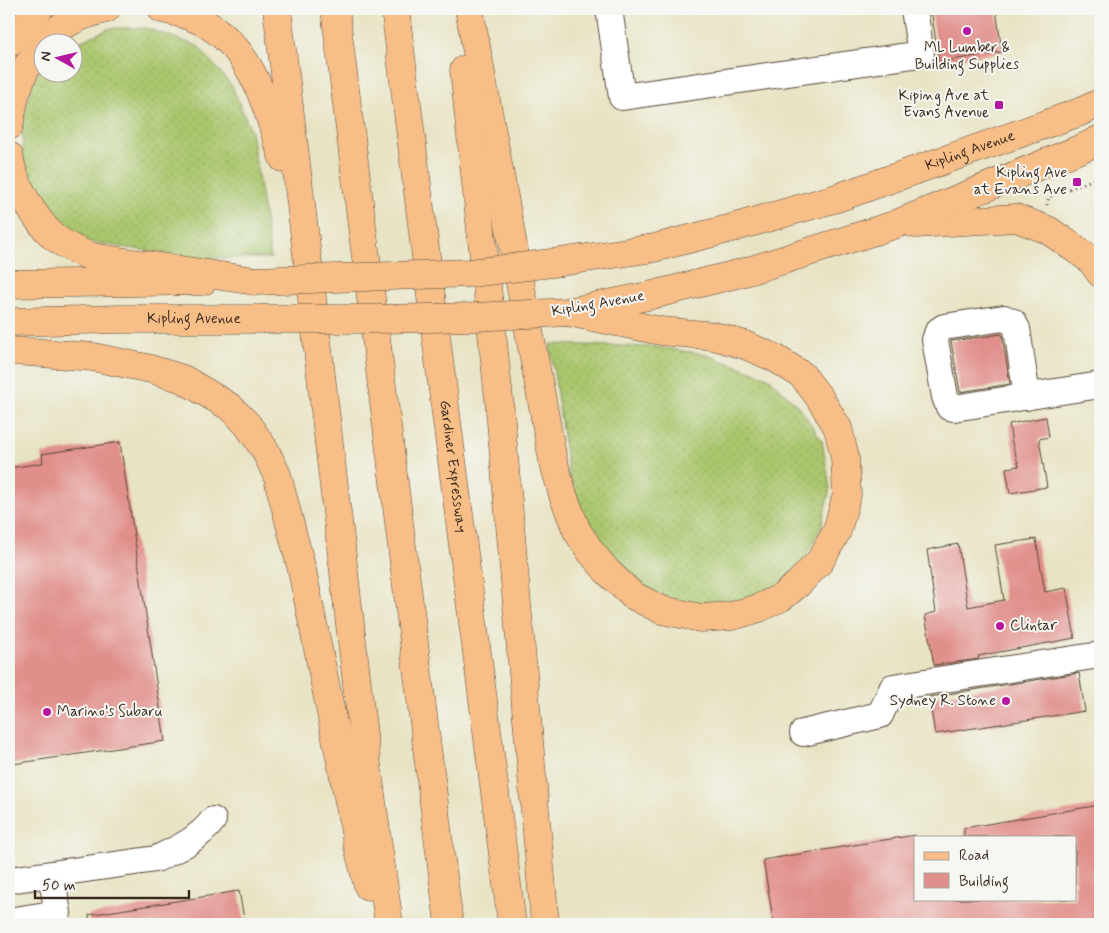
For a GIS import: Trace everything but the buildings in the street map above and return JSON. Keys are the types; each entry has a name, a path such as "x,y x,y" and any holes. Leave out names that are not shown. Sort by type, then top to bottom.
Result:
{"main road":[{"path":"9,43 39,9"},
{"path":"57,32 70,21 89,13 106,9"},
{"path":"162,9 192,17 217,30 235,47 250,68 261,91 303,221"},
{"path":"277,9 363,734 389,924"},
{"path":"335,9 449,924"},
{"name":"Gardiner Expressway","path":"395,9 512,924"},
{"path":"457,9 500,399 545,924"},
{"path":"469,9 553,460 563,495 577,530 591,552 607,571 632,595 662,610 701,618 732,616 759,608 782,597 799,583 820,561 837,531 847,494 845,458 838,428 819,397 802,375 775,358 745,345 714,336 661,331 568,312"},
{"path":"9,126 15,95 25,69 32,59"},
{"name":"Kipling Avenue","path":"9,284 255,280 470,273 654,248 837,198 1061,119 1100,103"},
{"name":"Kipling Avenue","path":"9,322 119,319 379,320 568,312 648,296 745,272 894,225 1100,140"},
{"path":"9,156 16,182 38,219 53,235 72,249 92,257 255,280"},
{"path":"894,225 1016,218 1048,230 1091,260 1100,273"},
{"path":"9,351 93,357 151,369 183,379 230,408 247,424 265,450 277,475 302,570 358,846 378,924"}],"street":[{"path":"609,9 622,97 921,54 914,9"},
{"path":"1028,397 1100,385"},
{"path":"803,733 880,715 893,687 1100,655"},
{"path":"9,880 156,859 195,838 213,820"},
{"path":"9,921 58,914 51,874"}],"path":[{"path":"1088,174 1089,181"},
{"path":"1045,213 1049,197 1097,178"}],"green space":[{"path":"110,28 146,28 198,46 232,86 251,131 271,258 194,258 82,241 43,210 26,175 22,122 33,82 82,82 82,41"},
{"path":"550,344 656,347 704,354 768,377 800,408 822,441 830,488 821,528 802,563 771,591 726,607 691,607 642,588 612,561 583,516 568,471"}],"place":[{"name":"ML Lumber & Building Supplies","path":"967,31"},
{"name":"Kiping Ave at Evans Avenue","path":"999,105"},
{"name":"Kipling Ave at Evans Ave","path":"1077,182"},
{"name":"Clintar","path":"1000,626"},
{"name":"Sydney R. Stone","path":"1006,701"},
{"name":"Marino’s Subaru","path":"47,712"}]}
